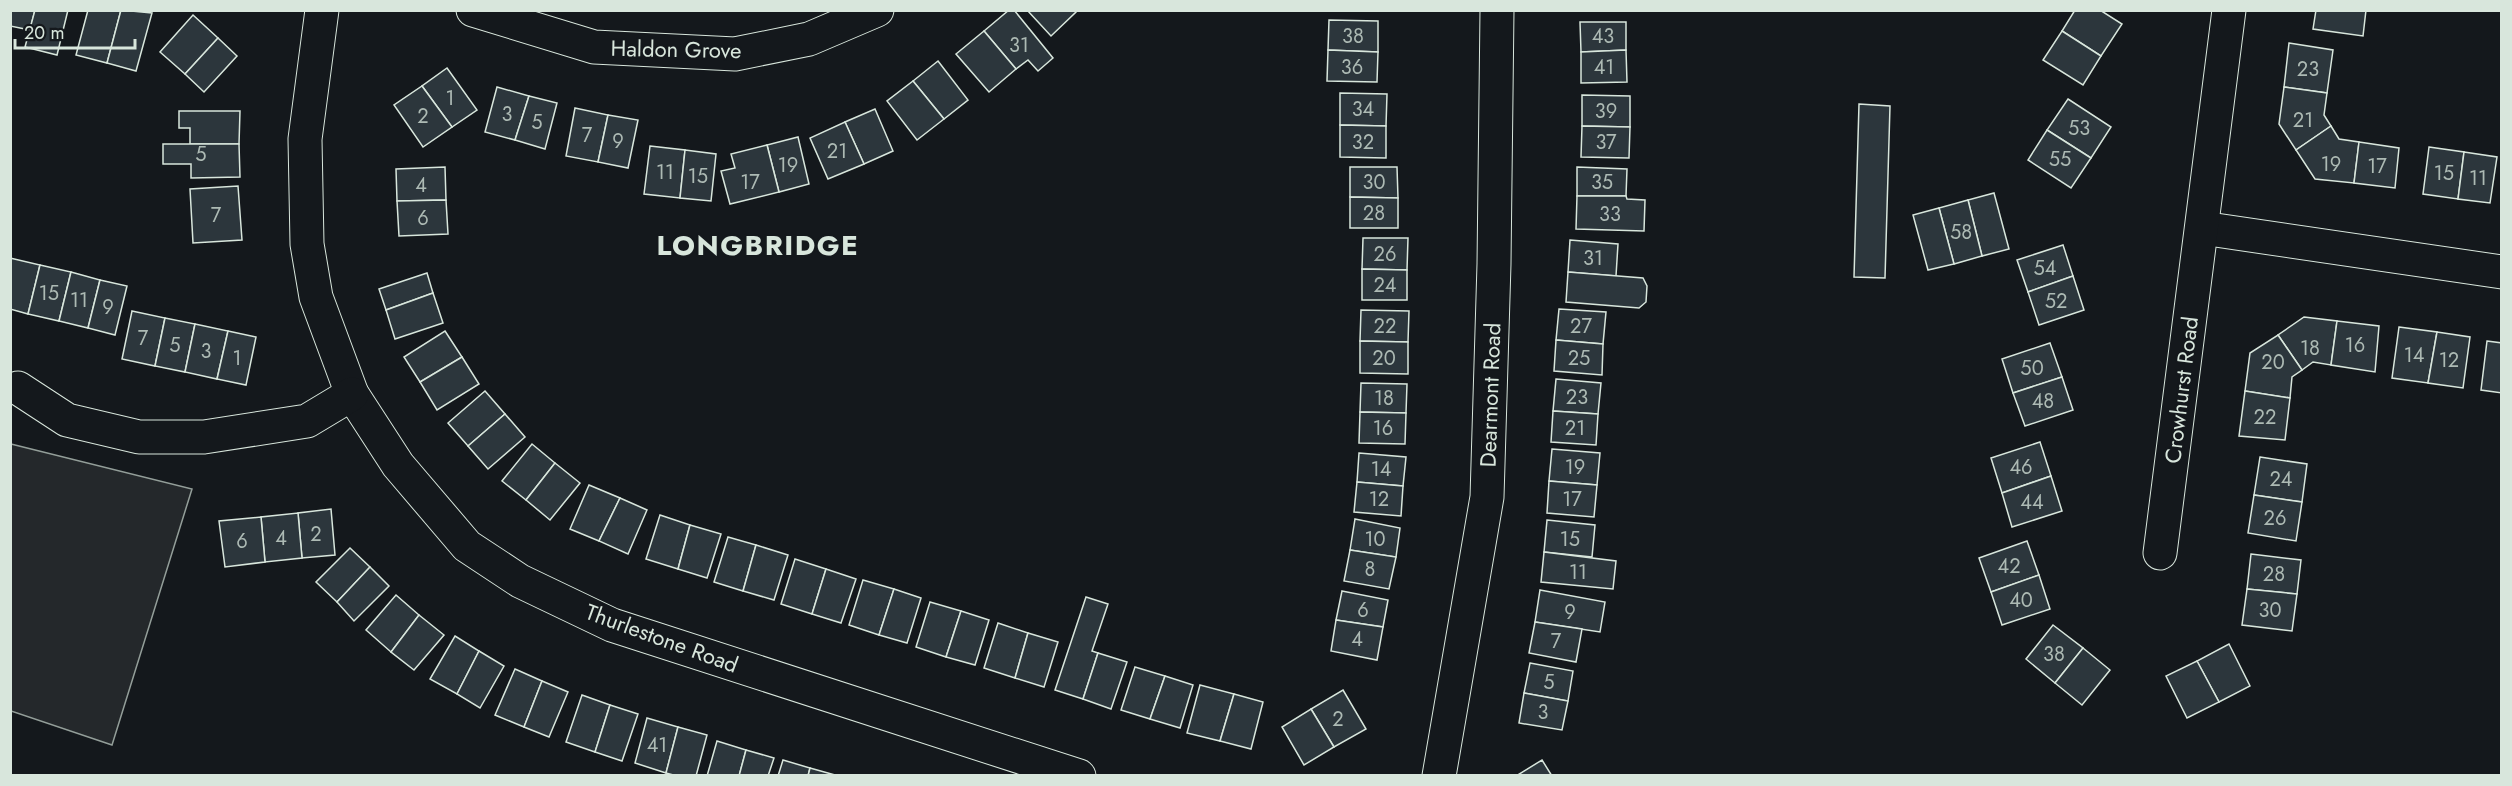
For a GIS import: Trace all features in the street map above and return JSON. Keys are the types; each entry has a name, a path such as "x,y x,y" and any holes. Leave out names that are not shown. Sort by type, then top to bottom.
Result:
{"street":[{"name":"Thurlestone Road","path":"322,10 305,138 307,244 316,297 352,394 398,465 467,546 520,581 612,625 1079,776"},
{"name":"Haldon Grove","path":"473,10 594,47 735,54 809,39 877,10"},
{"name":"Dearmont Road","path":"1439,776 1487,497 1494,264 1497,10"},
{"name":"Crowhurst Road","path":"2160,553 2229,10"},
{"path":"2202,228 2502,272"},
{"path":"18,388 67,420 139,437 204,437 307,421 352,394"}],"shaded area":[{"path":"11,444 192,489 112,745 11,711"}],"building":[{"path":"10,10 35,10 30,30 10,26"},
{"path":"35,10 68,10 57,55 25,47"},
{"path":"88,10 121,10 107,63 76,55"},
{"path":"121,10 152,13 136,71 107,63"},
{"path":"1009,10 1014,10 1053,58 1038,71 1028,60 1016,69 984,31"},
{"path":"1027,10 1075,10 1076,12 1051,36"},
{"path":"2075,10 2100,10 2122,24 2101,56 2062,31"},
{"path":"2316,10 2366,10 2363,36 2313,29"},
{"path":"193,15 218,38 185,74 160,52"},
{"path":"1329,20 1378,21 1378,52 1328,50"},
{"path":"1580,22 1626,22 1626,50 1581,52"},
{"path":"984,31 1016,69 989,92 956,54"},
{"path":"2062,31 2101,56 2083,85 2043,60"},
{"path":"218,38 237,56 204,92 185,74"},
{"path":"2289,43 2333,50 2327,93 2284,87"},
{"path":"1328,50 1378,52 1377,82 1327,81"},
{"path":"1626,50 1627,82 1581,83 1581,52"},
{"path":"938,61 968,100 944,119 913,81"},
{"path":"447,68 477,110 452,127 422,86"},
{"path":"913,81 944,119 917,140 887,101"},
{"path":"422,86 452,127 423,147 394,105"},
{"path":"497,87 529,96 515,140 485,132"},
{"path":"2284,87 2327,93 2324,115 2331,126 2296,150 2279,124"},
{"path":"1340,93 1387,94 1386,126 1340,125"},
{"path":"1582,95 1630,96 1630,127 1582,126"},
{"path":"529,96 557,103 545,149 515,140"},
{"path":"2068,99 2111,127 2091,158 2047,130"},
{"path":"1859,104 1890,106 1885,278 1854,277"},
{"path":"575,108 608,115 598,162 566,156"},
{"path":"875,109 893,151 864,164 845,122"},
{"path":"179,111 240,111 239,144 190,144 190,128 179,128"},
{"path":"608,115 638,120 628,168 598,162"},
{"path":"845,122 864,164 828,179 810,138"},
{"path":"1340,125 1386,126 1386,158 1340,157"},
{"path":"1582,126 1630,127 1629,158 1581,157"},
{"path":"2331,126 2339,139 2359,142 2354,183 2315,179 2296,150"},
{"path":"2047,130 2091,158 2071,188 2028,160"},
{"path":"798,137 809,184 779,192 767,145"},
{"path":"2359,142 2399,148 2395,188 2354,183"},
{"path":"163,144 239,144 240,177 191,178 191,164 163,164"},
{"path":"767,145 779,192 730,204 721,171 735,168 731,154"},
{"path":"650,146 685,150 680,198 644,194"},
{"path":"2429,147 2464,152 2458,199 2423,194"},
{"path":"685,150 716,154 711,201 680,198"},
{"path":"2464,152 2497,157 2490,203 2458,199"},
{"path":"445,167 446,200 397,201 396,169"},
{"path":"1350,167 1397,167 1398,198 1350,197"},
{"path":"1577,167 1627,169 1626,196 1577,196"},
{"path":"238,186 242,240 193,243 190,189"},
{"path":"1994,193 2009,249 1982,256 1968,200"},
{"path":"1577,196 1626,196 1627,199 1645,200 1644,231 1576,229"},
{"path":"1350,197 1398,198 1398,228 1350,228"},
{"path":"446,200 448,234 399,236 397,201"},
{"path":"1968,200 1982,256 1954,264 1939,208"},
{"path":"1939,208 1954,264 1928,270 1913,215"},
{"path":"1363,238 1408,238 1407,270 1362,269"},
{"path":"1570,240 1618,244 1616,276 1568,272"},
{"path":"2063,245 2073,276 2028,292 2017,260"},
{"path":"10,258 40,265 28,314 10,309"},
{"path":"40,265 71,272 59,321 28,314"},
{"path":"1362,269 1407,270 1407,300 1362,300"},
{"path":"71,272 100,280 88,328 59,321"},
{"path":"1568,272 1643,278 1647,286 1646,302 1639,308 1566,302"},
{"path":"427,273 433,293 386,310 379,289"},
{"path":"2073,276 2084,310 2039,325 2028,292"},
{"path":"100,280 127,286 115,335 88,328"},
{"path":"433,293 443,323 395,339 386,310"},
{"path":"1559,309 1606,312 1603,344 1556,340"},
{"path":"1361,310 1409,311 1408,342 1360,341"},
{"path":"132,311 165,318 155,366 122,359"},
{"path":"2304,317 2337,321 2331,365 2313,362 2302,370 2278,335"},
{"path":"165,318 195,324 185,372 155,366"},
{"path":"2337,321 2379,326 2375,372 2331,365"},
{"path":"195,324 228,331 217,379 185,372"},
{"path":"2399,327 2437,332 2428,383 2392,378"},
{"path":"228,331 256,337 246,385 217,379"},
{"path":"445,331 462,357 420,382 404,357"},
{"path":"2437,332 2470,337 2463,388 2428,383"},
{"path":"2278,335 2302,370 2292,377 2290,398 2245,391 2250,353"},
{"path":"1556,340 1603,344 1602,375 1554,371"},
{"path":"1360,341 1408,342 1408,374 1360,373"},
{"path":"2487,341 2502,343 2502,393 2481,390"},
{"path":"2050,343 2062,377 2013,393 2002,359"},
{"path":"462,357 479,384 437,410 420,382"},
{"path":"2062,377 2073,410 2025,426 2013,393"},
{"path":"1556,379 1601,383 1598,414 1553,411"},
{"path":"1361,383 1407,384 1406,413 1360,412"},
{"path":"485,391 505,414 468,446 448,423"},
{"path":"2245,391 2290,398 2285,440 2239,436"},
{"path":"1553,411 1598,414 1596,445 1551,442"},
{"path":"1360,412 1406,413 1405,444 1359,443"},
{"path":"505,414 525,437 488,469 468,446"},
{"path":"2040,442 2051,476 2002,493 1991,458"},
{"path":"532,444 555,463 526,500 502,481"},
{"path":"1552,449 1600,453 1597,485 1549,481"},
{"path":"1359,453 1406,457 1403,486 1357,482"},
{"path":"2260,457 2307,464 2302,502 2254,495"},
{"path":"555,463 580,483 550,520 526,500"},
{"path":"2051,476 2062,511 2012,527 2002,493"},
{"path":"1549,481 1597,485 1594,517 1547,513"},
{"path":"1357,482 1403,486 1401,516 1354,512"},
{"path":"589,485 620,498 599,541 570,529"},
{"path":"2254,495 2302,502 2296,541 2248,533"},
{"path":"620,498 647,510 628,554 599,541"},
{"path":"331,509 335,555 302,558 298,513"},
{"path":"298,513 302,558 265,562 261,517"},
{"path":"660,515 690,525 678,569 646,559"},
{"path":"261,517 265,562 225,567 219,521"},
{"path":"1355,519 1400,528 1396,557 1350,550"},
{"path":"1547,520 1595,525 1592,557 1544,552"},
{"path":"690,525 721,534 707,578 678,569"},
{"path":"728,537 756,545 743,591 714,582"},
{"path":"2027,541 2039,575 1991,592 1979,558"},
{"path":"756,545 788,555 774,600 743,591"},
{"path":"350,548 370,567 337,602 316,582"},
{"path":"1350,550 1396,557 1389,589 1344,581"},
{"path":"1544,552 1616,561 1613,589 1541,582"},
{"path":"2251,554 2301,560 2297,594 2247,589"},
{"path":"795,559 826,569 812,614 781,604"},
{"path":"370,567 389,586 354,621 337,602"},
{"path":"826,569 856,579 841,623 812,614"},
{"path":"2039,575 2050,609 2002,625 1991,592"},
{"path":"863,580 894,589 879,635 849,625"},
{"path":"894,589 921,598 907,643 879,635"},
{"path":"2247,589 2297,594 2292,631 2242,625"},
{"path":"1540,590 1605,602 1600,632 1535,622"},
{"path":"1342,591 1388,600 1383,627 1336,620"},
{"path":"396,595 419,615 391,652 366,630"},
{"path":"1086,597 1108,604 1092,651 1098,653 1083,699 1055,690"},
{"path":"930,602 961,611 946,657 916,647"},
{"path":"961,611 989,620 975,665 946,657"},
{"path":"419,615 444,635 414,670 391,652"},
{"path":"1336,620 1383,627 1377,660 1331,651"},
{"path":"1535,622 1582,629 1576,662 1529,653"},
{"path":"998,623 1028,633 1015,678 984,668"},
{"path":"2053,625 2083,648 2055,683 2026,659"},
{"path":"1028,633 1058,642 1044,687 1015,678"},
{"path":"455,636 479,651 457,694 430,679"},
{"path":"2229,644 2250,686 2219,702 2197,661"},
{"path":"2083,648 2110,670 2082,705 2055,683"},
{"path":"479,651 504,666 480,708 457,694"},
{"path":"1098,653 1127,662 1111,709 1083,699"},
{"path":"2197,661 2219,702 2187,718 2166,676"},
{"path":"1530,663 1573,671 1568,701 1524,693"},
{"path":"1135,667 1165,676 1150,719 1121,710"},
{"path":"515,669 542,681 524,727 495,715"},
{"path":"1165,676 1193,685 1180,728 1150,719"},
{"path":"542,681 568,692 549,737 524,727"},
{"path":"1200,685 1234,694 1220,741 1187,733"},
{"path":"1343,690 1366,729 1334,747 1311,709"},
{"path":"1524,693 1568,701 1562,730 1519,723"},
{"path":"1234,694 1263,702 1251,749 1220,741"},
{"path":"582,695 610,705 595,752 566,742"},
{"path":"610,705 638,714 622,761 595,752"},
{"path":"1311,709 1334,747 1304,765 1282,727"},
{"path":"647,718 678,727 666,773 635,763"},
{"path":"678,727 707,735 696,776 677,776 666,773"},
{"path":"717,741 746,750 739,776 707,776"},
{"path":"746,750 774,758 768,776 739,776"},
{"path":"783,760 810,768 808,776 778,776"},
{"path":"1542,760 1552,776 1516,776"},
{"path":"810,768 835,775 808,776"}],"district":[{"name":"LONGBRIDGE","path":"758,245"}]}
